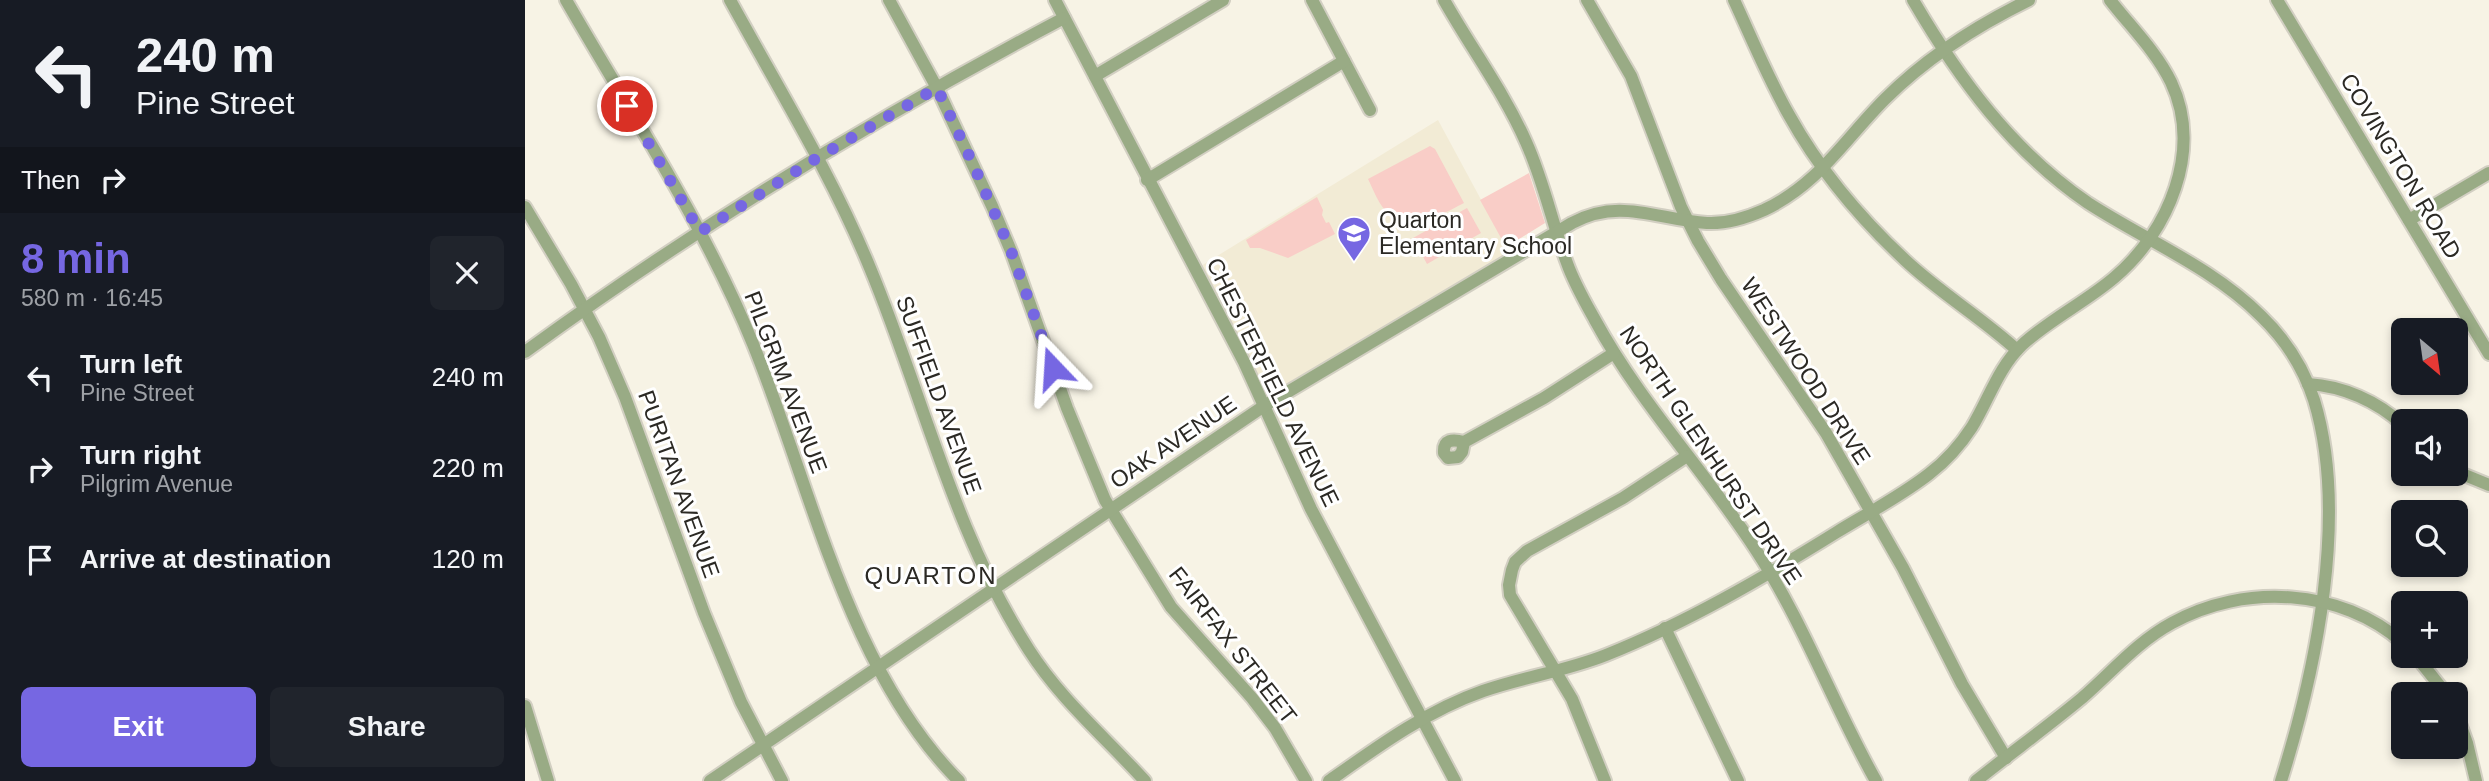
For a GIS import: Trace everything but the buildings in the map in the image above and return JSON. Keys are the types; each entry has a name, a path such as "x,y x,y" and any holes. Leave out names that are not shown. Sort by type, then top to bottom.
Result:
{"street":[{"name":"PILGRIM AVENUE","path":"566,0 717,265 753,343 818,527 879,667 918,734 959,781"},
{"name":"SUFFIELD AVENUE","path":"730,0 817,158 870,267 956,506 1012,623 1058,689 1145,781"},
{"name":"FAIRFAX STREET","path":"889,0 937,88 974,166 1011,251 1090,466 1111,510 1171,607 1252,698 1275,728 1305,781"},
{"name":"CHESTERFIELD AVENUE","path":"1055,0 1244,362 1311,509 1455,781"},
{"path":"1095,76 1223,0"},
{"path":"1312,0 1370,110"},
{"name":"NORTH GLENHURST DRIVE","path":"1444,0 1527,143 1574,279 1614,353 1644,399 1736,520 1770,572 1801,628 1876,781"},
{"name":"WESTWOOD DRIVE","path":"1587,0 1631,76 1688,220 1709,261 1826,433 1916,591 1962,684 2006,758"},
{"path":"1734,0 1779,96 1823,168 1868,223 1906,261 2017,350"},
{"path":"1913,0 1977,98 2028,154 2079,196 2204,272 2253,307 2284,342 2308,384 2319,421 2327,480 2327,535 2321,601 2306,697 2281,781"},
{"name":"OAK AVENUE","path":"710,781 1264,406 1557,231 1583,217 1612,211 1641,211 1718,223 1751,216 1783,199 1823,168 1888,96 1943,49 2029,0"},
{"path":"1329,781 1422,718 1485,690 1609,654 1665,628 1770,572 1872,511 1920,480 1946,459 1965,437 1998,377 2017,350 2117,276 2149,240 2168,207 2181,168 2183,143 2177,98 2164,70 2110,0"},
{"name":"COVINGTON ROAD","path":"2283,2 2489,354"},
{"path":"525,352 700,232 817,158 1064,18"},
{"path":"1147,180 1344,61"},
{"path":"2409,220 2489,173"},
{"name":"PURITAN AVENUE","path":"525,207 585,309 625,397 704,613 741,702 782,781"},
{"path":"1464,442 1544,398 1614,353"},
{"path":"2308,384 2329,386 2361,397 2391,415"},
{"path":"1605,781 1582,721 1557,671 1510,596 1509,578 1515,562 1527,551 1623,498 1687,456"},
{"path":"2468,476 2489,485"},
{"path":"1976,781 2096,685 2140,643 2184,617 2211,607 2251,599 2285,597 2321,601 2371,621 2391,635"},
{"path":"1665,628 1738,781"},
{"path":"2426,668 2437,682"},
{"path":"525,706 548,781"},
{"path":"2468,747 2476,781"}],"shaded area":[{"name":"Quarton Elementary School","path":"1438,120 1512,257 1266,404 1196,269"},
{"path":"1430,146 1435,149 1464,203 1423,221 1412,223 1392,218 1377,198 1368,179"},
{"path":"1529,173 1545,223 1506,247 1480,200"},
{"path":"1317,197 1323,210 1322,215 1335,234 1288,258 1260,248 1250,248 1246,240"},
{"path":"1467,208 1481,233 1427,264 1413,238"}],"place":[{"name":"Quarton Elementary School","path":"1354,263"}],"district":[{"name":"QUARTON","path":"931,575"}],"route":[{"path":"627,106 700,232 817,158 937,88 1011,251 1053,368"}]}
